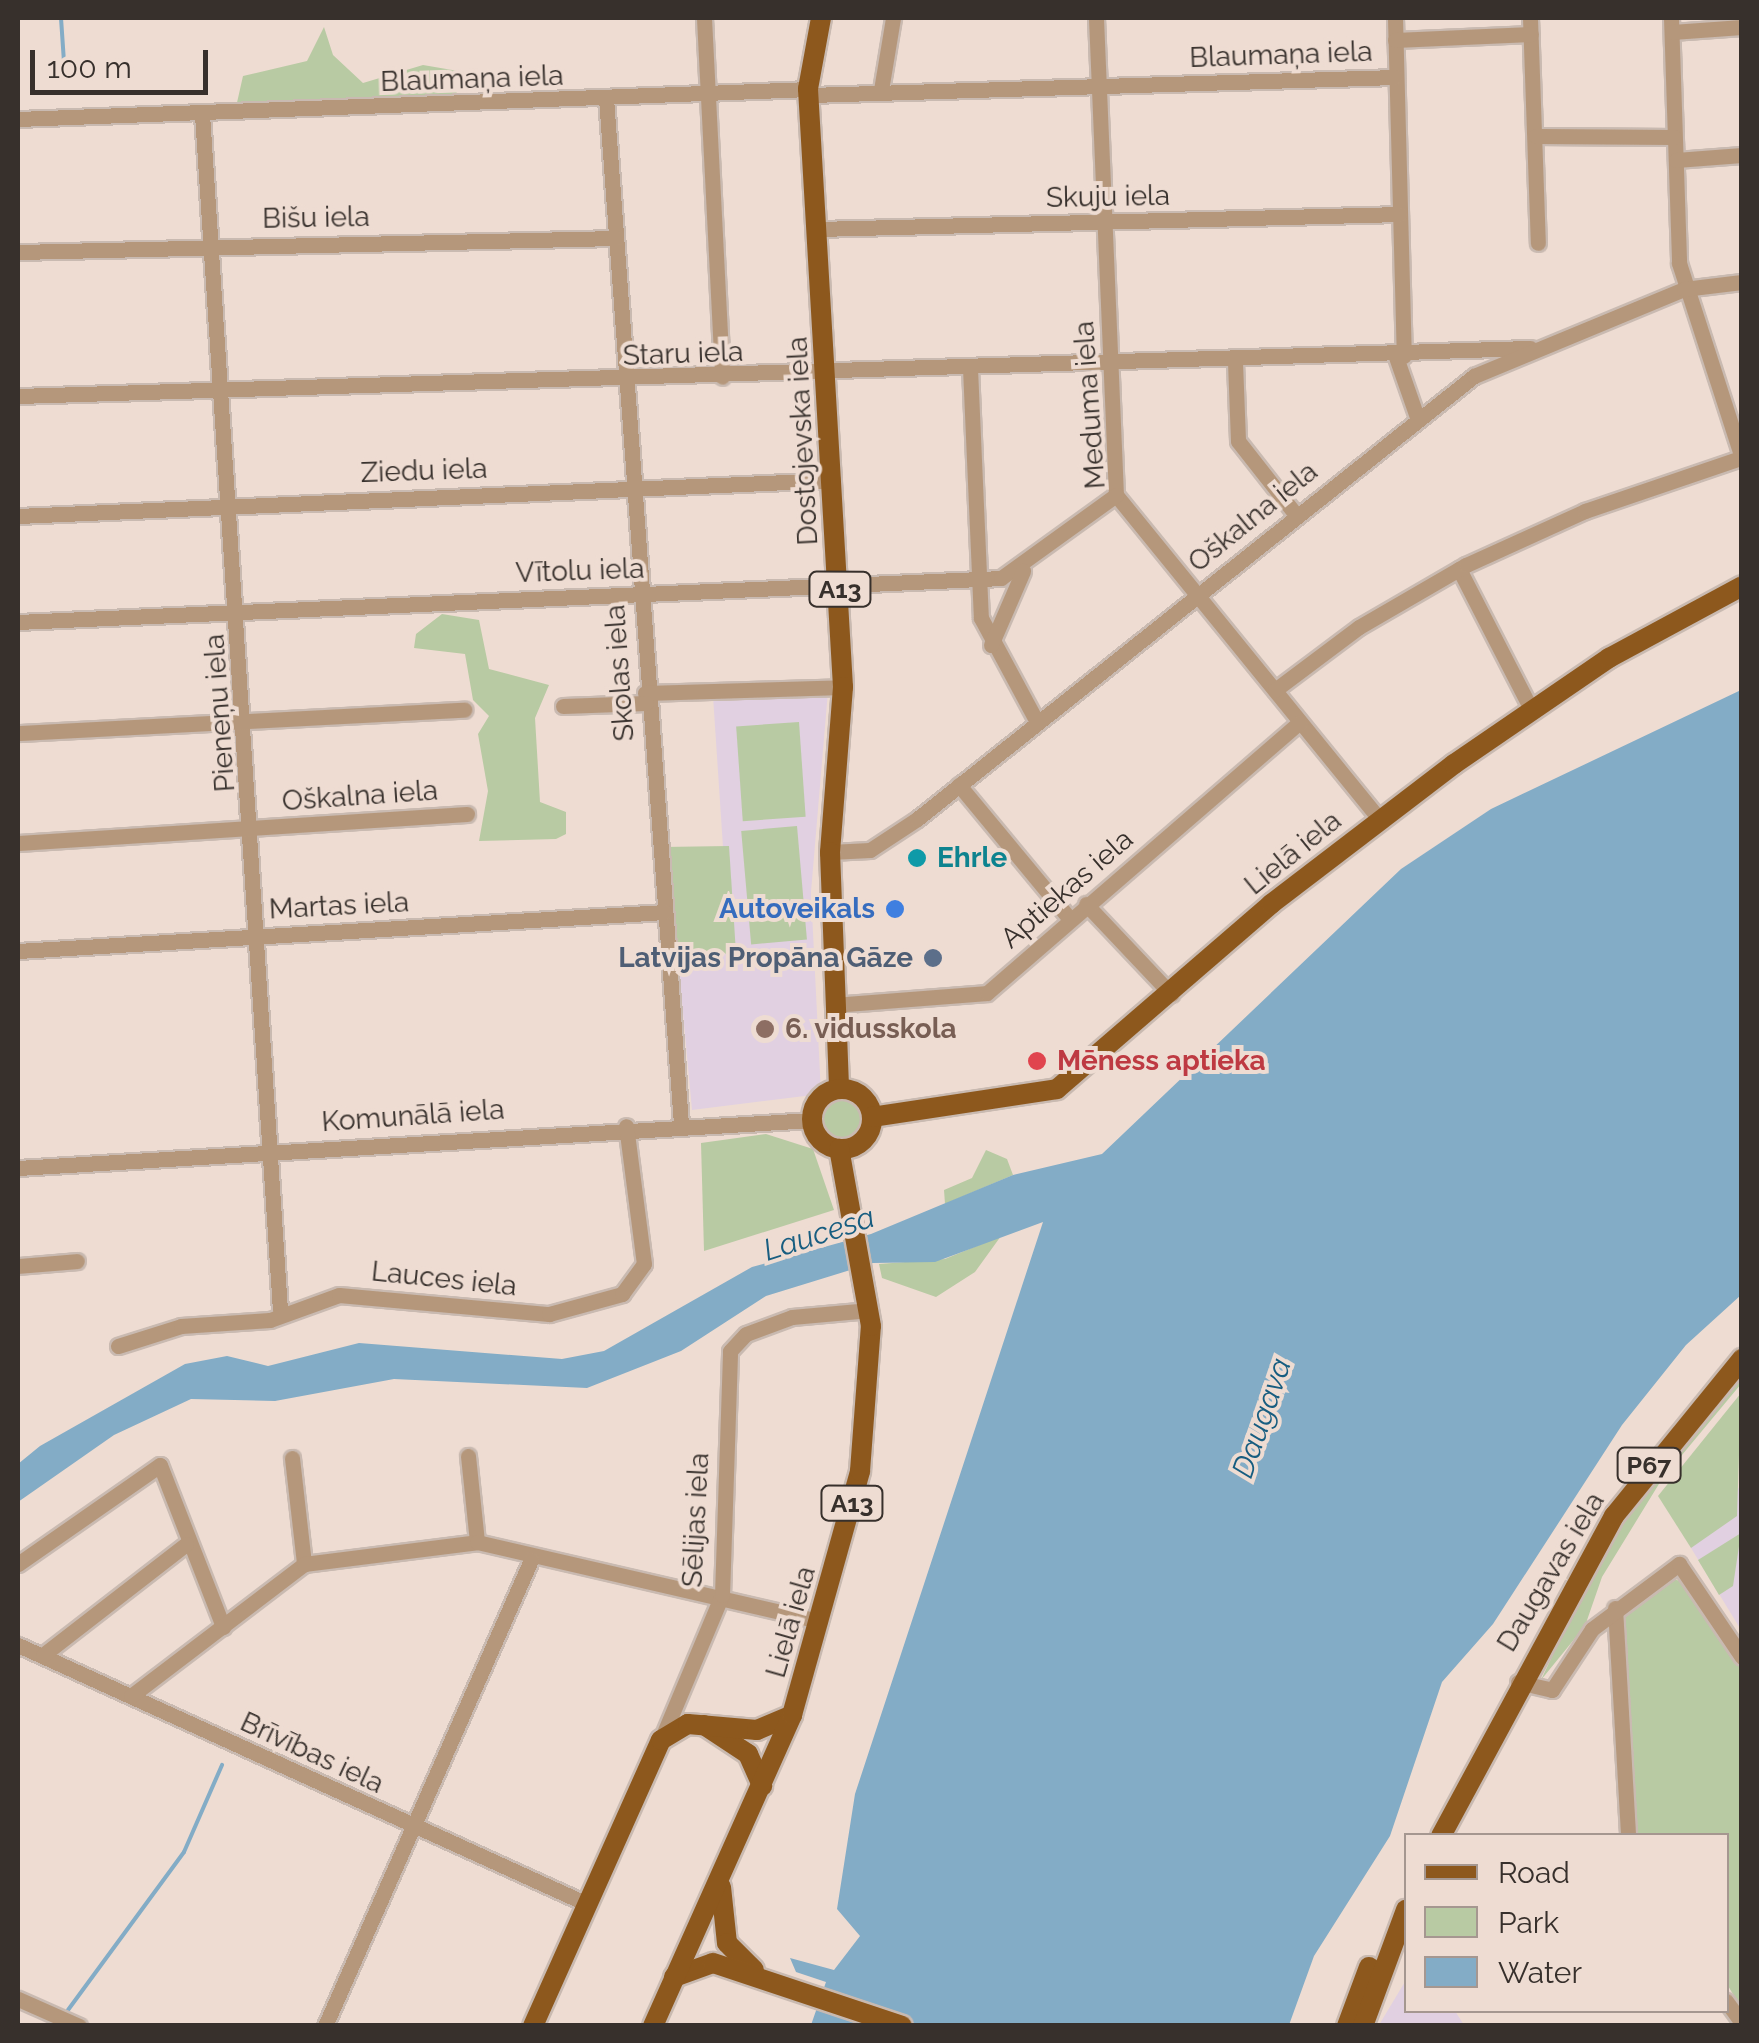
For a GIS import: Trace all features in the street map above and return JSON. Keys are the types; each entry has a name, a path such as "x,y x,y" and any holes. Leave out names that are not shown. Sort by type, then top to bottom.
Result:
{"main road":[{"name":"A13","path":"809,92 820,18"},
{"name":"Dostojevska iela","path":"809,92 840,584 843,686 830,852 839,1089"},
{"name":"Lielā iela","path":"872,1117 1028,1098 1088,1067 1378,819 1530,709 1742,586"},
{"path":"839,1089 865,1099 872,1117 859,1144 839,1149 818,1136 812,1120 816,1103 839,1089"},
{"name":"Lielā iela","path":"653,2026 792,1715 820,1622 869,1425 870,1310 839,1149"},
{"name":"Daugavas iela","path":"1442,1833 1518,1682 1636,1484 1742,1359"},
{"path":"661,1740 704,1724 756,1730 792,1715"},
{"path":"704,1724 748,1754 762,1786"},
{"name":"Sēlijas iela","path":"533,2026 661,1740"},
{"name":"A13","path":"722,1873 727,1944 760,1974"},
{"path":"1347,2026 1382,1940 1403,1919"},
{"path":"1363,2026 1403,1919"},
{"name":"A13","path":"674,1977 713,1963 760,1974 902,2026"}],"street":[{"path":"704,18 722,378"},
{"path":"881,90 893,18"},
{"name":"Meduma iela","path":"1096,18 1116,495 1378,819"},
{"path":"1394,18 1400,356 1417,417"},
{"path":"1276,690 1459,569 1585,511 1742,458 1735,416 1684,289 1671,25 1742,27"},
{"path":"1395,40 1531,26 1538,242"},
{"name":"Blaumaņa iela","path":"18,119 606,98 1395,77"},
{"name":"Skolas iela","path":"606,98 646,698 682,1123"},
{"name":"Pieneņu iela","path":"202,114 260,935 280,1309"},
{"path":"1536,136 1674,137"},
{"path":"1676,160 1742,155"},
{"name":"Skuju iela","path":"817,229 1400,214"},
{"name":"Bišu iela","path":"18,252 616,238"},
{"name":"Oškalna iela","path":"830,852 870,850 959,785 1417,417 1530,348 1684,289 1742,282"},
{"name":"Staru iela","path":"18,396 1236,362 1530,348"},
{"path":"1236,362 1238,441 1296,515"},
{"path":"970,368 978,580 991,644 1037,722"},
{"name":"Ziedu iela","path":"18,516 231,503 833,480"},
{"name":"Vītolu iela","path":"18,622 978,580 1023,571 1116,495"},
{"path":"1459,569 1530,709"},
{"path":"991,644 1023,571"},
{"path":"563,706 843,686"},
{"path":"18,733 464,710"},
{"name":"Aptiekas iela","path":"834,1004 987,993 1299,723"},
{"path":"959,785 1070,918"},
{"name":"Oškalna iela","path":"18,843 467,814"},
{"path":"1086,904 1171,994"},
{"name":"Martas iela","path":"18,951 664,912"},
{"name":"Komunālā iela","path":"18,1168 626,1126 812,1120"},
{"name":"Lauces iela","path":"118,1346 181,1326 270,1320 280,1309 357,1294 549,1314 622,1294 642,1272 626,1126"},
{"path":"18,1266 77,1261"},
{"name":"Sēlijas iela","path":"661,1740 722,1595 730,1351 746,1334 792,1317 870,1310"},
{"path":"468,1456 478,1542"},
{"path":"292,1458 304,1564"},
{"path":"18,1564 160,1465 186,1544 223,1627"},
{"path":"131,1696 304,1564 478,1542 531,1560 722,1595 820,1622"},
{"path":"43,1655 186,1544"},
{"path":"325,2026 531,1560"},
{"path":"1518,1682 1552,1690 1615,1608 1678,1564 1742,1657"},
{"path":"1615,1608 1628,1833"},
{"name":"Brīvības iela","path":"18,1645 587,1904"},
{"path":"18,1999 80,2026"}],"shaded area":[{"path":"828,691 811,892 821,1094 692,1110 668,850 723,847 713,696"},
{"path":"1741,1485 1741,1630 1691,1548"},
{"path":"1404,1983 1404,2013 1456,2013 1464,2025 1379,2025"}],"green space":[{"path":"324,27 333,55 363,83 423,65 464,72 455,97 236,107 243,76 307,61"},
{"path":"442,614 479,620 489,669 549,685 535,718 540,802 566,812 566,834 556,839 479,841 488,791 478,734 489,716 473,700 465,654 414,648 416,634"},
{"path":"799,722 806,817 743,821 736,726"},
{"path":"797,826 807,940 751,944 741,831"},
{"path":"729,846 736,953 678,957 663,847"},
{"path":"841,1098 856,1104 862,1119 856,1134 841,1140 826,1134 820,1119 826,1104"},
{"path":"766,1134 813,1149 834,1210 704,1251 701,1143"},
{"path":"986,1150 1007,1159 1013,1175 945,1204 944,1190 972,1178"},
{"path":"1001,1236 975,1272 936,1297 882,1278 879,1264 945,1259"},
{"path":"1741,1367 1741,1384 1662,1479 1602,1577 1585,1626 1541,1680 1607,1539"},
{"path":"1741,1393 1737,1516 1691,1548 1658,1496"},
{"path":"1741,1533 1733,1586 1719,1595 1698,1560"},
{"path":"1670,1577 1691,1586 1741,1668 1741,2008 1729,1987 1729,1833 1634,1833 1622,1614"}],"water":[{"name":"Daugava","path":"1741,690 1741,1295 1686,1345 1622,1425 1493,1624 1442,1682 1390,1836 1314,1956 1289,2025 811,2025 826,1982 796,1972 790,1958 834,1970 860,1936 837,1909 855,1794 1043,1222 935,1262 873,1263 766,1296 681,1351 587,1388 394,1379 275,1401 191,1399 114,1435 18,1502 18,1464 40,1446 185,1364 227,1356 268,1366 359,1343 562,1359 604,1351 752,1267 871,1234 1013,1175 1102,1154 1401,869 1491,809"}],"waterway":[{"path":"61,18 65,77"},
{"path":"68,2010 184,1852 222,1765"}],"place":[{"name":"Ehrle","path":"917,858"},
{"name":"Autoveikals","path":"895,909"},
{"name":"Latvijas Propāna Gāze","path":"933,958"},
{"name":"6. vidusskola","path":"765,1029"},
{"name":"Mēness aptieka","path":"1037,1061"}],"water label":[{"name":"Laucesa","path":"819,1234"}]}
